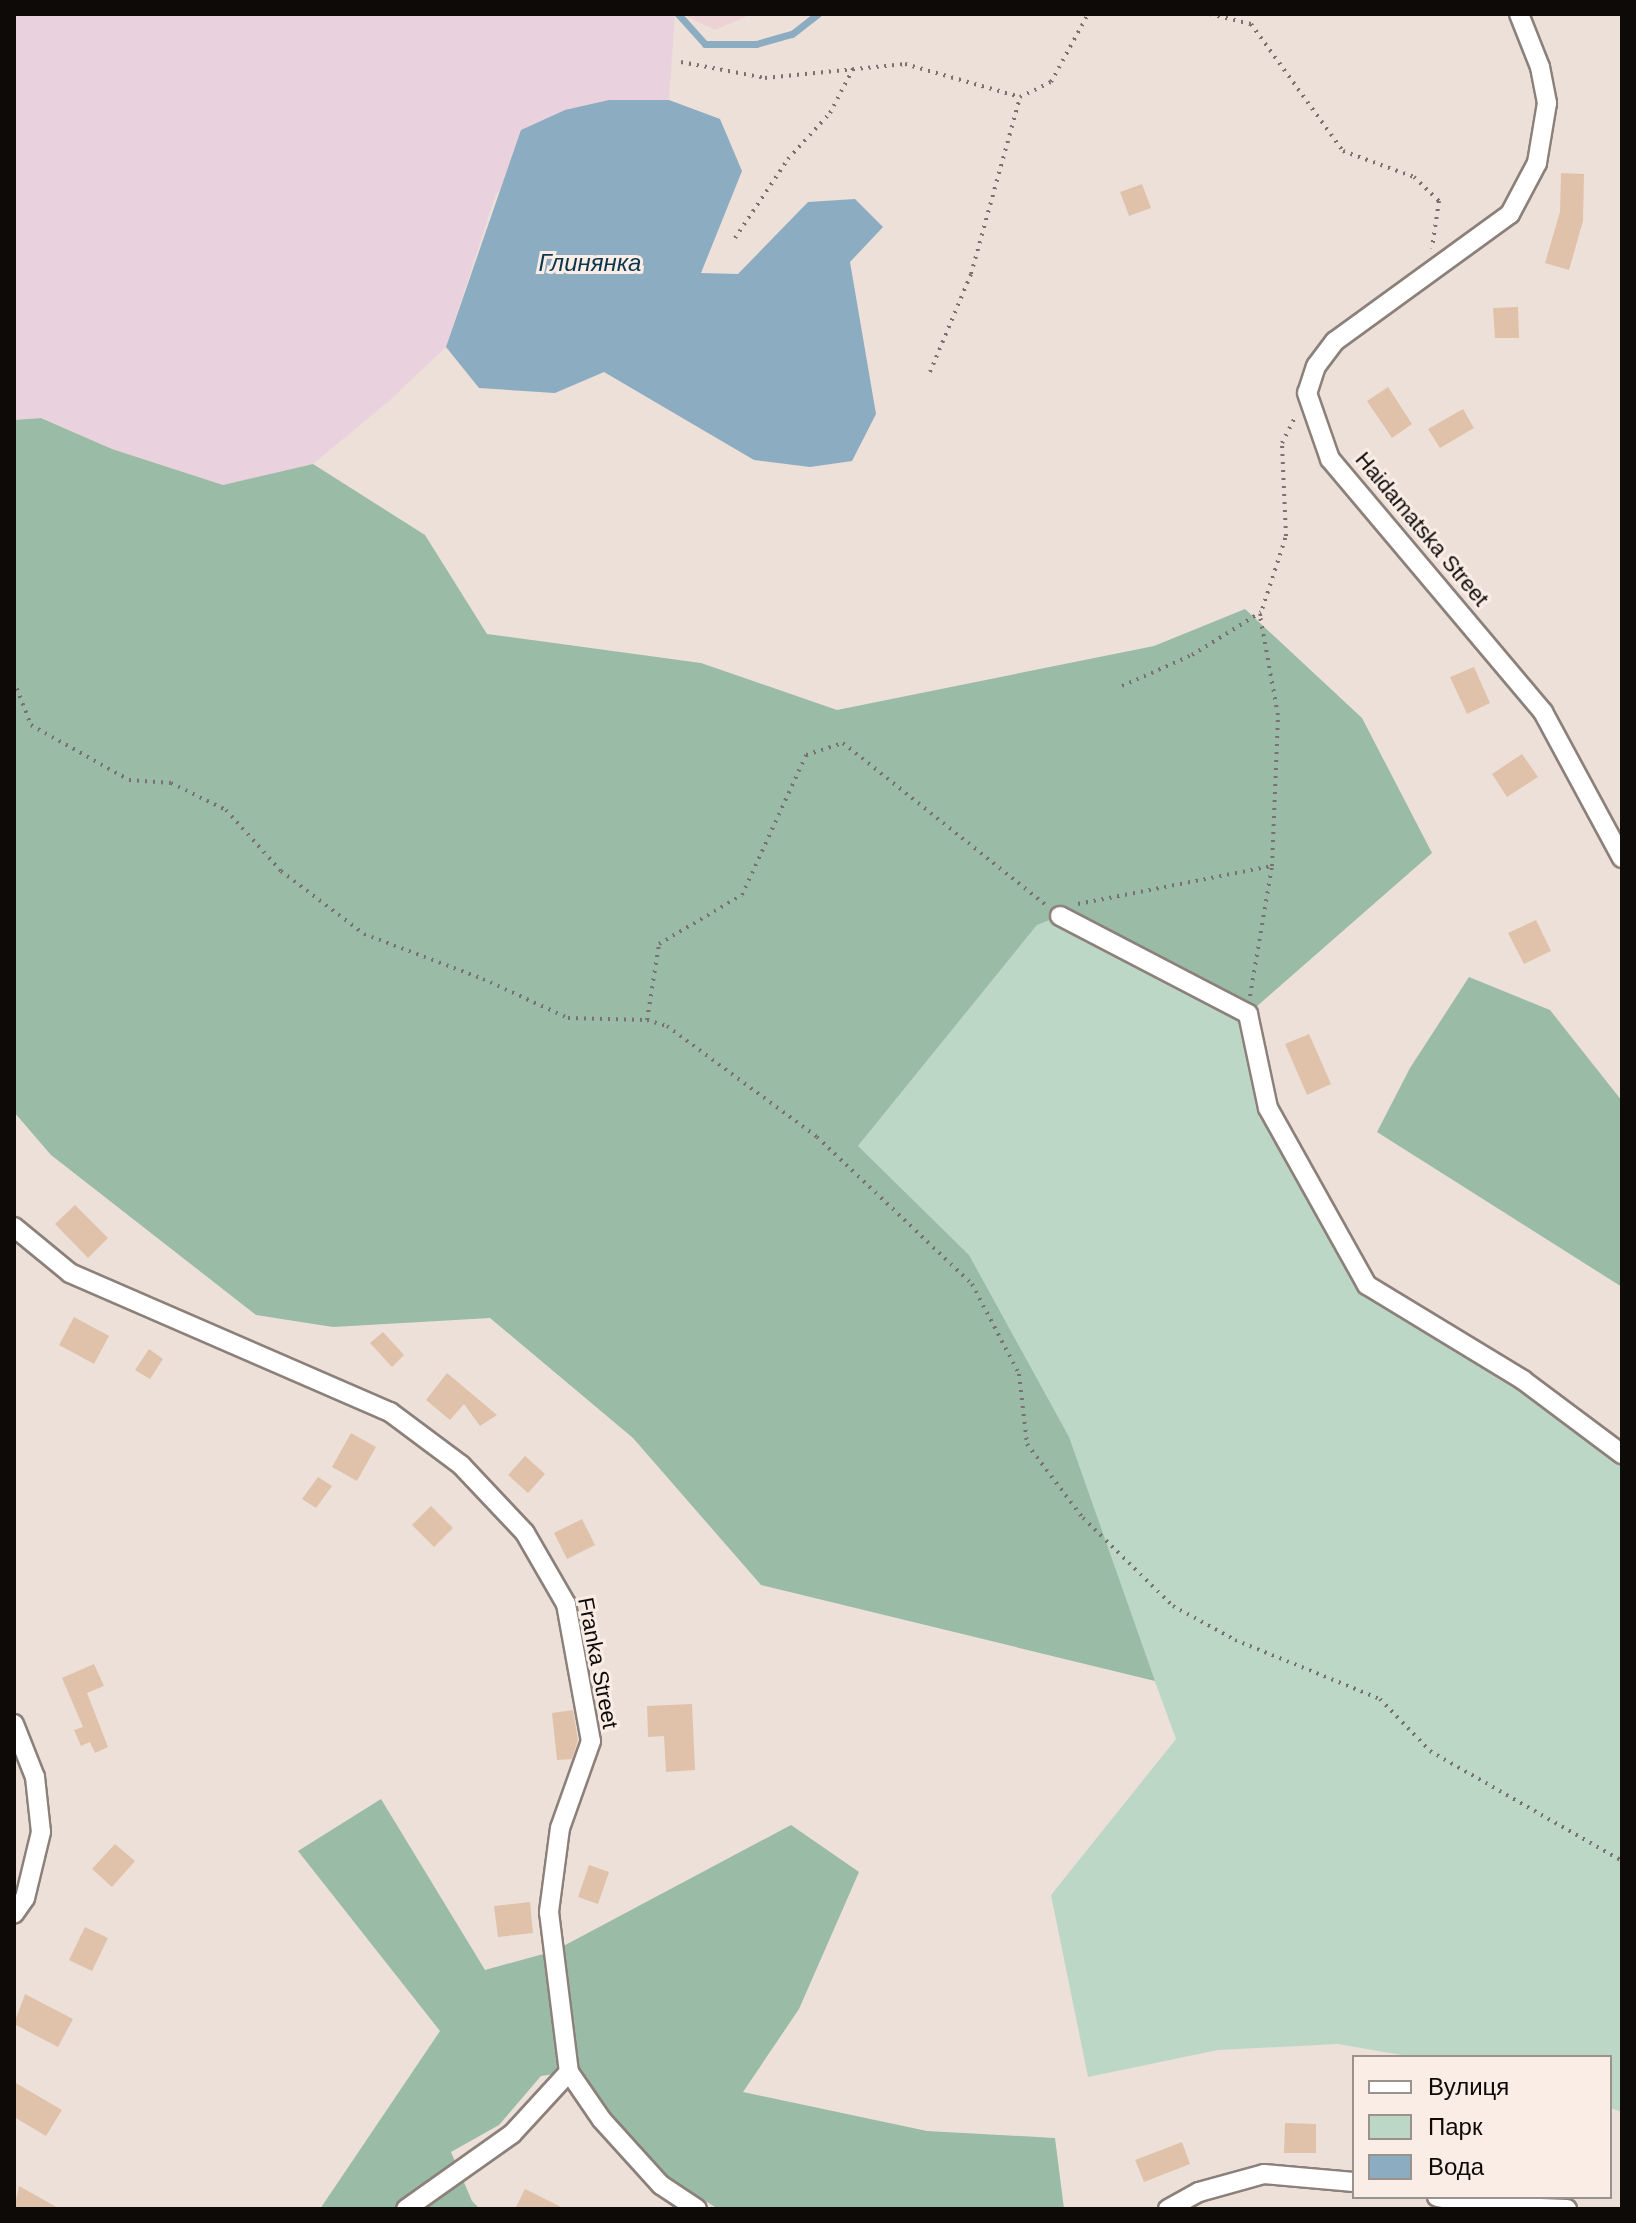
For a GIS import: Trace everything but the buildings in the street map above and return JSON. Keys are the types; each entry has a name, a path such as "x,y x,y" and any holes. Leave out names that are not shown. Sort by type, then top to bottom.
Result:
{"street":[{"path":"1307,393 1316,366 1335,341 1428,268 1510,214 1537,163 1547,103 1540,67 1519,14"},
{"name":"Haidamatska Street","path":"1307,393 1330,459 1543,712 1622,858"},
{"path":"1067,910 1248,1014 1268,1108 1367,1285 1523,1380 1622,1454"},
{"name":"Franka Street","path":"14,1227 70,1273 390,1412 461,1465 525,1533 566,1604 591,1741 560,1828 549,1912 569,2072 602,2120 661,2185 697,2209"},
{"path":"14,1724 35,1777 41,1832 25,1898 14,1914"},
{"path":"406,2209 512,2134 569,2072"},
{"path":"1168,2209 1199,2192 1264,2174 1352,2182"},
{"path":"1448,2199 1486,2206 1567,2209"}],"path":[{"path":"681,62 765,78 905,64 1020,97 1051,82 1088,14"},
{"path":"1210,14 1251,24 1343,151 1414,177 1439,201 1428,268"},
{"path":"735,238 788,159 830,113 853,69"},
{"path":"930,372 971,274 1020,97"},
{"path":"1248,1014 1272,866 1278,715 1261,612 1286,536 1282,443 1307,393"},
{"path":"1122,686 1192,655 1261,612"},
{"path":"14,681 31,725 129,780 171,783 226,810 281,871 364,934 483,979 568,1018 647,1020 667,1026 817,1137 972,1284 1019,1374 1027,1444 1083,1518 1173,1606 1235,1640 1380,1699 1430,1751 1622,1861"},
{"path":"647,1020 659,944 742,895 806,755 843,743 1067,910 1272,866"}],"shaded area":[{"path":"14,14 675,14 669,100 608,100 496,194 446,347 388,402 313,464 223,485 112,449 42,418 14,420"},
{"path":"682,14 752,14 715,30"}],"green space":[{"path":"41,418 112,449 223,485 313,464 425,535 487,634 701,663 837,710 1154,646 1245,609 1362,718 1432,853 1248,1014 1060,916 1037,925 858,1146 969,1255 1069,1437 1155,1681 761,1585 633,1438 490,1318 333,1327 256,1315 51,1155 14,1112 14,420"},
{"path":"1060,916 1248,1014 1268,1108 1367,1285 1622,1454 1622,2112 1612,2109 1612,2055 1401,2055 1338,2044 1218,2050 1088,2077 1051,1895 1176,1739 1102,1537 858,1146 1037,925"},
{"path":"1469,977 1550,1010 1622,1101 1622,1287 1377,1132 1410,1068"},
{"path":"381,1799 485,1970 554,1951 791,1825 859,1872 799,2009 743,2092 927,2131 1055,2138 1064,2209 718,2209 636,2156 592,2089 569,2072 541,2076 499,2125 451,2152 472,2201 480,2209 320,2209 440,2031 298,1851"}],"water":[{"name":"Глинянка","path":"609,100 669,100 720,119 742,171 701,273 738,274 808,202 855,199 883,227 850,262 876,414 852,461 810,467 754,460 604,372 555,393 479,388 446,347 521,130 565,110"}],"waterway":[{"path":"678,14 705,44 756,44 792,34 818,14"}]}
